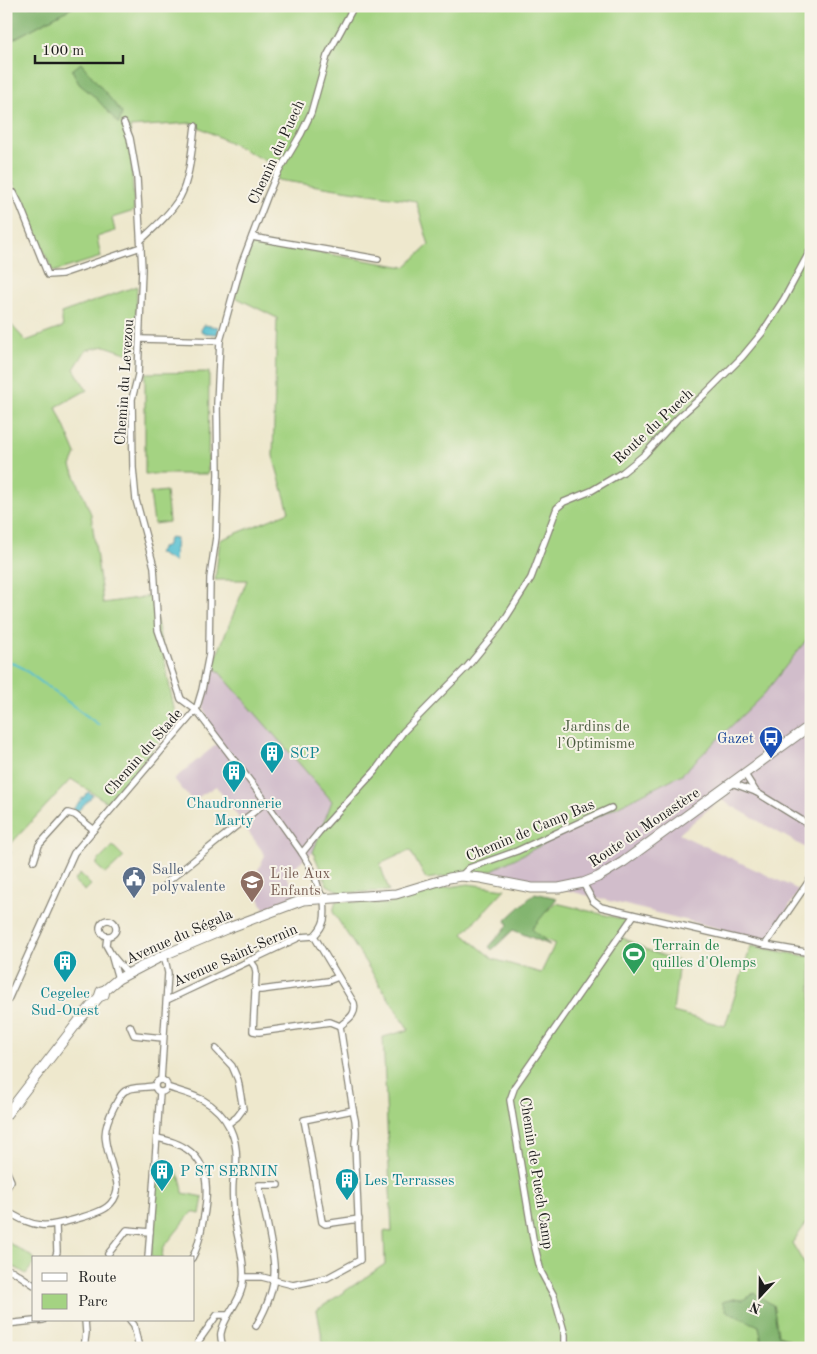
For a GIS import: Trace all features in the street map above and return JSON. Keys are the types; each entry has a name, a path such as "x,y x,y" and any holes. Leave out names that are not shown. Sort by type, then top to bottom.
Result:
{"street":[{"name":"Chemin du Puech","path":"220,341 241,265 276,176 311,113 327,56 354,6"},
{"name":"Chemin du Levezou","path":"124,122 130,138 137,178 141,243 142,283 138,375 132,399 133,468 136,500 154,567 158,630 181,699 196,710"},
{"path":"14,193 48,275 62,274 141,243 169,213 180,196 187,177 195,126"},
{"path":"252,237 378,259"},
{"name":"Route du Puech","path":"302,853 375,771 404,732 467,667 505,619 531,578 558,508 564,502 591,491 623,472 644,455 678,418 706,394 762,333 784,299 811,249"},
{"path":"140,339 220,341"},
{"name":"Chemin du Stade","path":"6,1004 74,853 196,710 202,690 208,654 210,578 216,537 218,474 217,404 220,341"},
{"path":"196,710 266,802 314,872 320,893 324,898 325,920 321,929 314,936 354,1003 353,1015 340,1026"},
{"name":"Route du Monastère","path":"324,898 380,897 460,876 539,889 559,888 583,883 624,862 811,725"},
{"path":"744,774 756,792"},
{"path":"732,783 756,792 811,826"},
{"path":"165,888 167,882 266,802"},
{"name":"Chemin de Camp Bas","path":"460,876 469,868 517,851 611,808"},
{"path":"34,861 39,845 68,813 75,815 93,829"},
{"path":"765,945 811,878"},
{"path":"583,883 593,901 601,906 765,945 811,953"},
{"name":"Avenue du Ségala","path":"6,1115 81,1018 118,979 164,955 226,929 303,900 324,898"},
{"name":"Chemin de Puech Camp","path":"565,1348 565,1335 554,1296 541,1272 537,1256 510,1100 515,1086 634,915"},
{"name":"Avenue Saint-Sernin","path":"166,1000 300,937 314,936"},
{"path":"107,937 106,945 111,954 128,974"},
{"path":"111,954 118,979"},
{"name":"Avenue Saint-Sernin","path":"161,1080 168,973 164,955"},
{"path":"250,960 256,972 253,1031 330,1022 340,1026"},
{"path":"255,990 328,981 338,977"},
{"path":"130,1026 134,1035 163,1038"},
{"path":"244,1277 293,1284 327,1278 360,1260 355,1143 356,1126 340,1026"},
{"path":"216,1049 232,1066 238,1080 243,1109 229,1123"},
{"path":"6,1211 30,1223 42,1226 56,1225 106,1208 114,1200 118,1191 117,1181 105,1140 105,1129 124,1091 131,1088 154,1086 161,1080 165,1082 167,1087 201,1099 212,1106 229,1123 236,1150 233,1193 234,1216 244,1277 239,1296 228,1315 220,1335 223,1348"},
{"path":"154,1086 155,1090 160,1093"},
{"path":"160,1093 167,1087"},
{"path":"148,1256 160,1093"},
{"path":"353,1110 304,1120 322,1222 325,1224 358,1219"},
{"path":"157,1138 173,1141 184,1146 197,1158 204,1172 207,1192 206,1206 197,1250 193,1256"},
{"path":"6,1170 11,1181 6,1189"},
{"path":"256,1326 265,1310 273,1280 274,1265 259,1185 278,1185"},
{"path":"56,1225 56,1256"},
{"path":"108,1254 127,1230 150,1232"},
{"path":"6,1269 14,1271 32,1284"},
{"path":"198,1342 217,1315 228,1315"},
{"path":"6,1324 32,1321"},
{"path":"84,1348 85,1322"},
{"path":"132,1322 139,1348"}],"shaded area":[{"path":"811,634 811,851 720,799 679,834 799,890 769,941 490,871 682,774 764,694"},
{"path":"213,665 333,801 313,852 285,874 298,894 264,909 252,883 265,855 216,786 192,801 174,779 217,744 204,708"}],"green space":[{"path":"6,6 75,6 6,43"},
{"name":"Jardins de l’Optimisme","path":"75,6 811,6 811,634 764,694 682,774 490,871 426,879 410,850 380,864 389,891 342,893 327,885 313,852 332,801 213,665 247,580 215,580 220,540 289,512 273,456 277,318 235,297 252,241 405,267 429,245 416,201 278,180 276,166 191,123 130,127 134,211 112,218 115,231 97,237 101,257 53,272 13,182 6,184 6,43"},
{"path":"81,63 122,113 119,124 95,97 79,84 72,70"},
{"path":"137,286 135,356 105,346 86,350 74,369 87,390 56,407 76,454 71,466 91,514 103,603 152,596 176,719 110,804 71,779 6,849 6,319 26,341 63,327 61,313"},
{"path":"209,372 208,474 145,474 145,373"},
{"path":"166,491 169,522 154,524 150,493"},
{"path":"113,846 124,857 106,874 97,866 97,862"},
{"path":"6,849 11,852 6,864"},
{"path":"80,874 91,885 85,891 74,881"},
{"path":"468,884 505,889 463,934 493,959 541,973 555,944 526,930 556,903 626,920 619,936 652,952 679,961 673,1012 725,1026 751,946 811,957 811,1217 792,1243 811,1275 811,1348 792,1348 791,1342 778,1334 773,1305 733,1299 758,1321 763,1348 324,1348 317,1310 385,1264 384,1231 392,1232 383,1037 409,1030 333,912 336,901 387,904 444,888"},
{"path":"535,893 557,898 532,929 550,945 513,930 492,950 489,947 508,925 506,920"},
{"path":"158,1162 164,1163 177,1172 183,1193 203,1197 200,1214 192,1212 163,1248 162,1256 151,1256"},
{"path":"7,1237 9,1243 32,1257 32,1266 26,1274 7,1265"},
{"path":"754,1293 773,1305 778,1334 792,1342 792,1348 763,1348 759,1326 727,1312 722,1302 733,1299 743,1300"}],"water":[{"path":"204,325 218,327 218,334 202,333 201,330"},
{"path":"170,537 176,538 174,562 158,553 162,547 166,546"},
{"path":"88,792 93,795 77,812 73,809"}],"waterway":[{"path":"6,660 21,667 99,725"}],"place":[{"name":"Gazet","path":"771,759"},
{"name":"SCP","path":"272,774"},
{"name":"Chaudronnerie Marty","path":"234,793"},
{"name":"Salle polyvalente","path":"134,899"},
{"name":"L'île Aux Enfants","path":"252,903"},
{"name":"Terrain de quilles d'Olemps","path":"634,975"},
{"name":"Cegelec Sud-Ouest","path":"65,983"},
{"name":"P ST SERNIN","path":"162,1192"},
{"name":"Les Terrasses","path":"347,1201"}]}
